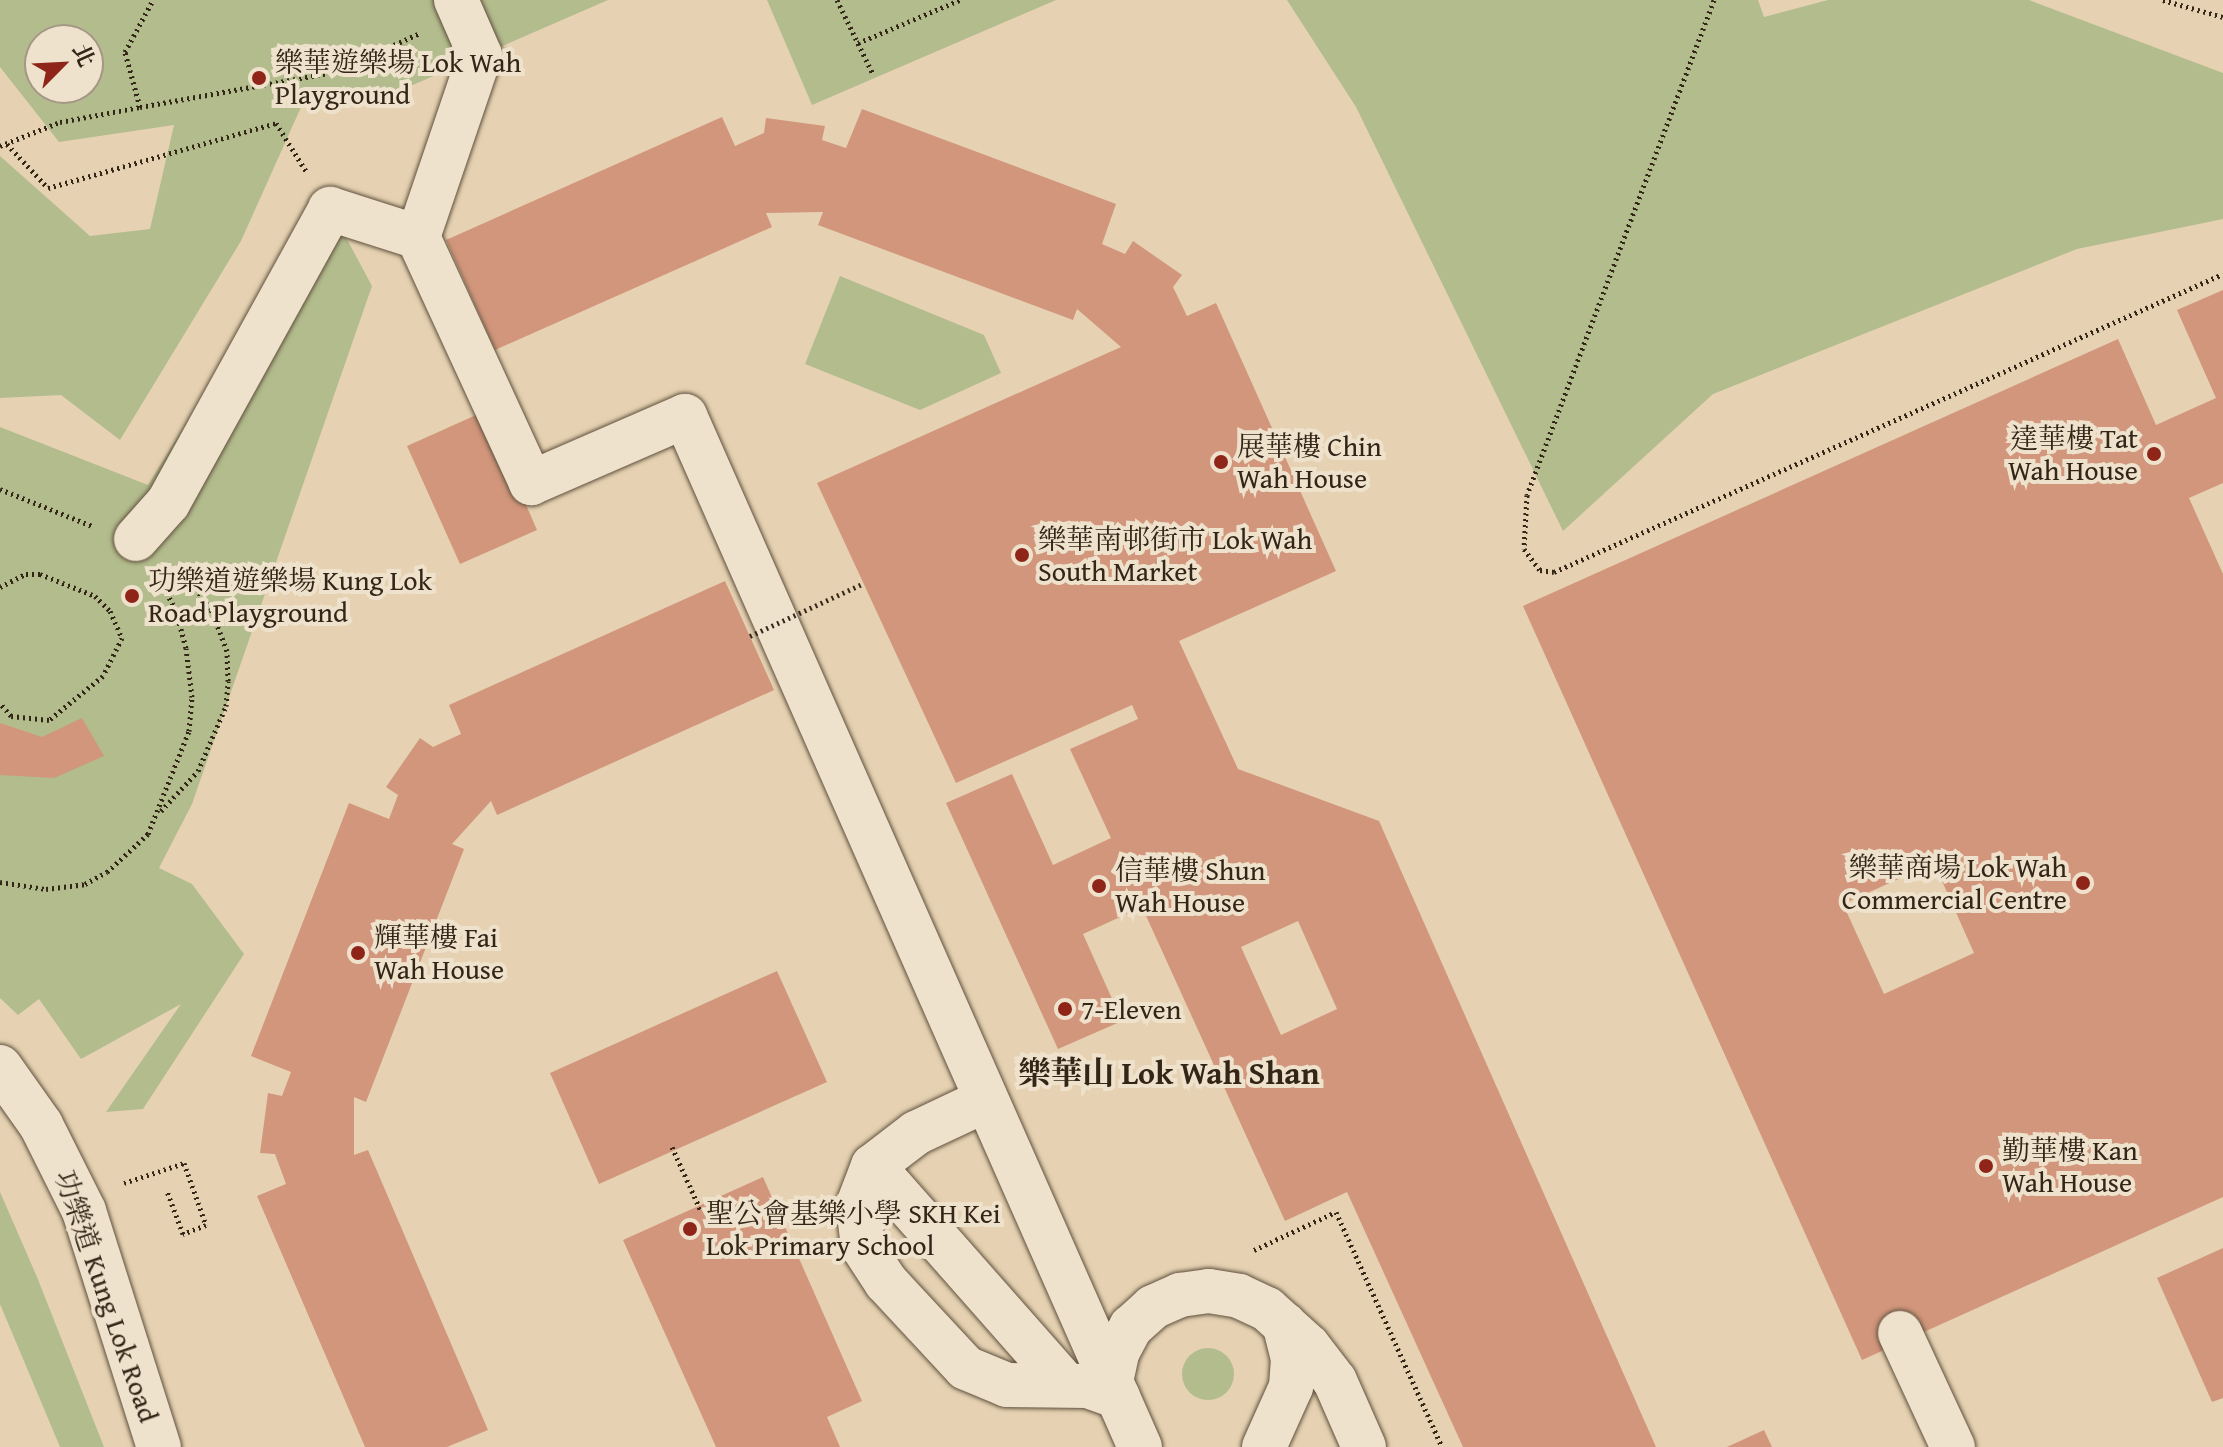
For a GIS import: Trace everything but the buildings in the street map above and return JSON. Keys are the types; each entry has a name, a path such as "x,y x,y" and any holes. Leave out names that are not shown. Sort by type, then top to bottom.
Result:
{"street":[{"path":"459,7 480,55 418,237 531,483 685,416 1140,1447"},
{"path":"146,557 168,503 330,209 418,237"},
{"name":"功樂道 Kung Lok Road","path":"0,1067 41,1125 84,1211 159,1447"},
{"path":"986,1100 916,1133 873,1166 858,1205 863,1247 886,1282 966,1368 1007,1385 1065,1384 1115,1390"},
{"path":"873,1166 1065,1384"},
{"path":"1115,1390 1117,1353 1131,1327 1153,1307 1180,1295 1209,1291 1239,1296 1284,1324 1335,1381 1364,1447"},
{"path":"1264,1447 1291,1387 1293,1359 1284,1324"},
{"path":"1900,1333 1953,1447"},
{"path":"1282,1408 1301,1447"}],"path":[{"path":"140,107 125,52 153,0"},
{"path":"837,0 873,74"},
{"path":"858,43 960,0"},
{"path":"1714,0 1527,495 1524,549 1540,570 1554,572 2223,274"},
{"path":"2163,0 2223,17"},
{"path":"0,146 60,122 334,72 459,7"},
{"path":"7,144 48,188 276,123"},
{"path":"0,489 146,557 178,565 211,609 227,651 226,706 198,771 157,815 126,855 85,884 46,889 0,882"},
{"path":"146,557 176,610 192,697 189,731 157,815"},
{"path":"0,587 26,574 40,574 95,596 110,611 122,638 103,676 49,720 11,716 0,703"},
{"path":"750,636 864,583"},
{"path":"672,1147 701,1211"},
{"path":"119,1184 184,1163 206,1225 183,1234 167,1191"},
{"path":"1253,1250 1336,1212 1442,1447"}],"green space":[{"path":"0,0 608,0 399,91 302,105 241,241 120,440 61,395 0,398 0,156 90,236 150,229 174,125 59,142 29,104 104,104 104,24 24,24 24,98 0,67"},
{"path":"767,0 1056,0 812,105"},
{"path":"1287,0 1758,0 1764,17 1828,0 2029,0 2223,73 2223,219 2077,249 1713,394 1563,531 1356,107"},
{"name":"功樂道遊樂場 Kung Lok Road Playground","path":"316,213 341,228 372,286 192,804 159,868 192,884 244,954 143,1109 106,1112 181,1004 81,1059 39,999 18,1015 0,998 0,427 148,485"},
{"path":"840,276 984,335 1001,373 920,410 805,364"},
{"path":"0,1192 104,1447 60,1447 0,1304"},
{"path":"1208,1348 1227,1355 1234,1374 1227,1393 1208,1400 1189,1393 1182,1374 1189,1355"}],"place":[{"name":"樂華遊樂場 Lok Wah Playground","path":"259,78"},
{"name":"達華樓 Tat Wah House","path":"2154,454"},
{"name":"展華樓 Chin Wah House","path":"1221,462"},
{"name":"樂華南邨街市 Lok Wah South Market","path":"1022,555"},
{"name":"功樂道遊樂場 Kung Lok Road Playground","path":"132,596"},
{"name":"樂華商場 Lok Wah Commercial Centre","path":"2083,883"},
{"name":"信華樓 Shun Wah House","path":"1099,886"},
{"name":"輝華樓 Fai Wah House","path":"358,953"},
{"name":"7-Eleven","path":"1065,1009"},
{"name":"勤華樓 Kan Wah House","path":"1986,1166"},
{"name":"聖公會基樂小學 SKH Kei Lok Primary School","path":"690,1229"}],"district":[{"name":"樂華山 Lok Wah Shan","path":"1169,1073"}]}
